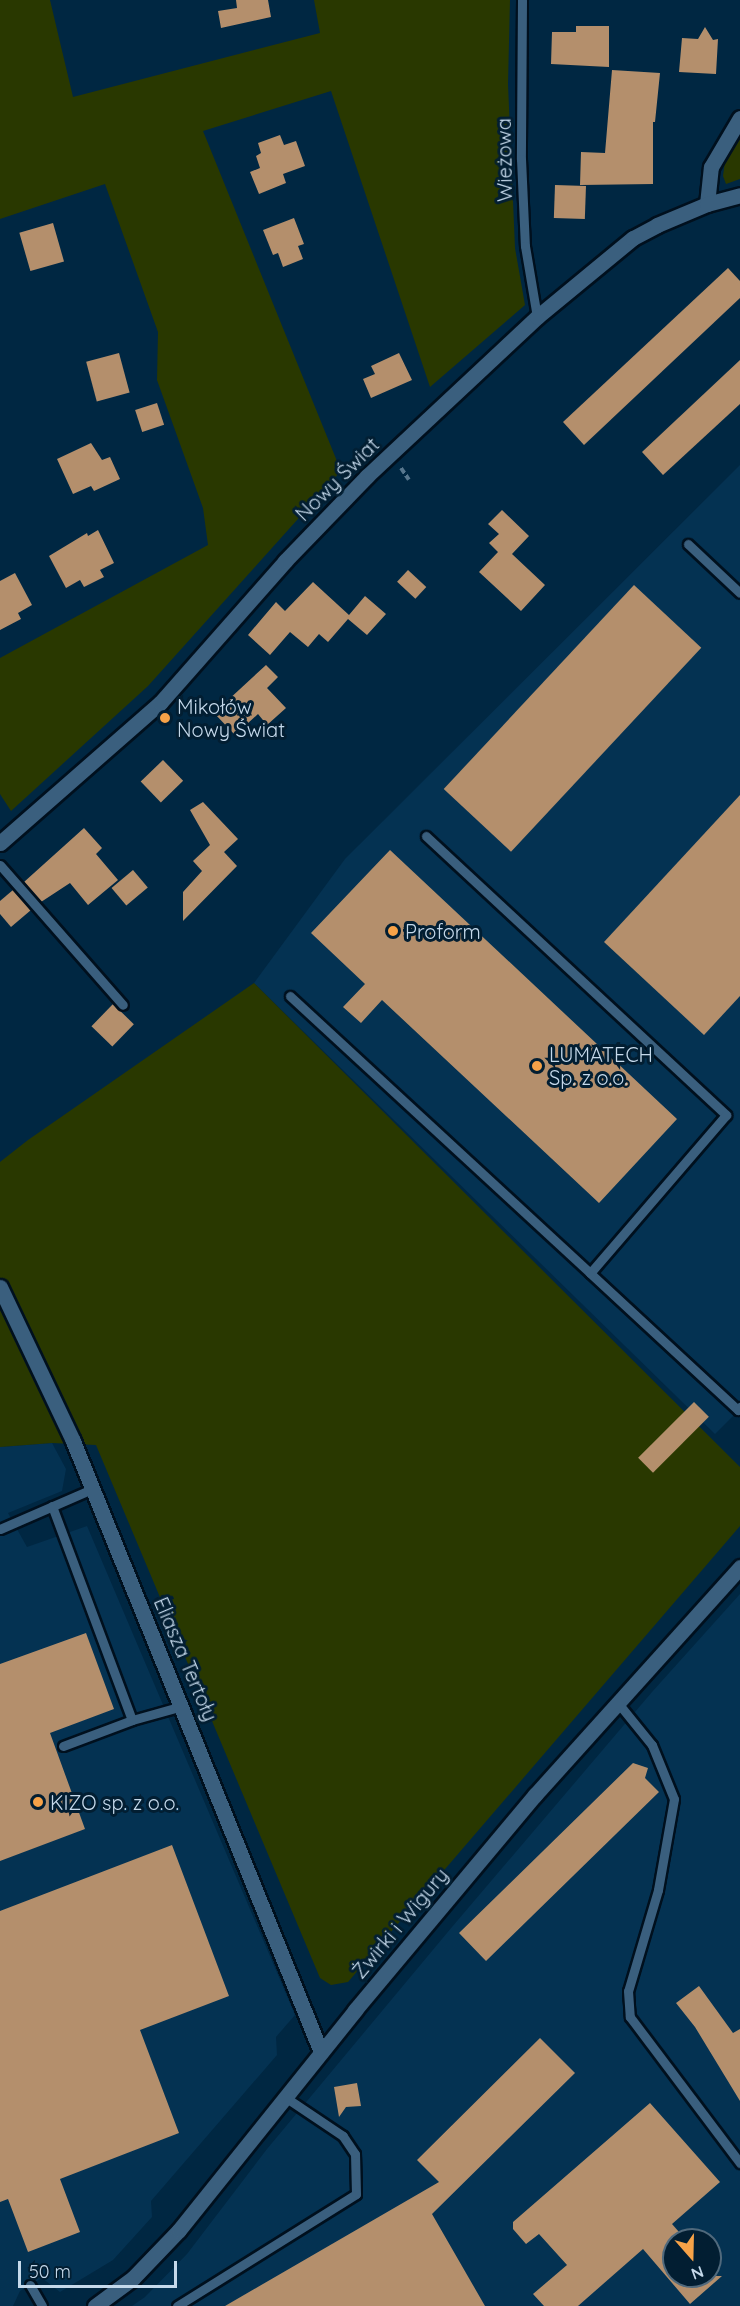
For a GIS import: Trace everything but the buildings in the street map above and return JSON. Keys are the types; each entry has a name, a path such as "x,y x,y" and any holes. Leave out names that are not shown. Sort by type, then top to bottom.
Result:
{"street":[{"path":"707,204 711,167 740,118"},
{"name":"Nowy Świat","path":"0,843 160,703 285,561 367,476 537,317 633,238 707,204 740,195"},
{"name":"Eliasza Tertoły","path":"0,1287 33,1354 92,1489 321,2052"},
{"name":"Żwirki i Wigury","path":"94,2306 133,2278 179,2230 321,2052 520,1814 740,1567"}],"lane":[{"name":"Wieżowa","path":"522,0 521,159 525,246 537,317"},
{"path":"688,544 740,593"},
{"path":"426,836 726,1115 590,1273"},
{"path":"0,865 123,1005"},
{"path":"290,996 738,1410 740,1407"},
{"path":"0,1529 92,1489"},
{"path":"52,1506 132,1720"},
{"path":"618,1703 652,1745 674,1800 658,1890 628,1990 630,2017 740,2163"},
{"path":"63,1746 132,1720 182,1706"},
{"path":"177,2306 356,2194 355,2154 343,2136 285,2097"},
{"path":"30,2285 42,2306"}],"shaded area":[{"path":"740,465 740,1409 715,1434 254,983 345,859"},
{"path":"52,1443 66,1469 62,1491 8,1513 27,1547 87,1526 295,2015 276,2037 277,2055 151,2201 152,2217 113,2260 60,2292 42,2278 20,2291 13,2306 0,2306 0,1447"},
{"path":"740,1594 740,2306 132,2306 145,2297 187,2254 267,2149 652,1692"}],"green space":[{"path":"0,0 50,0 73,97 320,33 314,0 510,0 508,84 515,248 525,305 430,387 331,91 203,131 341,471 148,686 11,811 0,794 0,658 208,545 203,508 157,380 158,332 105,184 0,219"},
{"path":"740,131 740,179 726,184 723,176 725,161"},
{"path":"254,983 740,1467 740,1526 348,1982 331,1985 320,1978 96,1445 52,1443 0,1447 0,1162 28,1140"}],"place":[{"name":"Mikołów Nowy Świat","path":"165,718"},
{"name":"Proform","path":"393,931"},
{"name":"LUMATECH Sp. z o.o.","path":"537,1066"},
{"name":"KIZO sp. z o.o.","path":"38,1802"}]}
